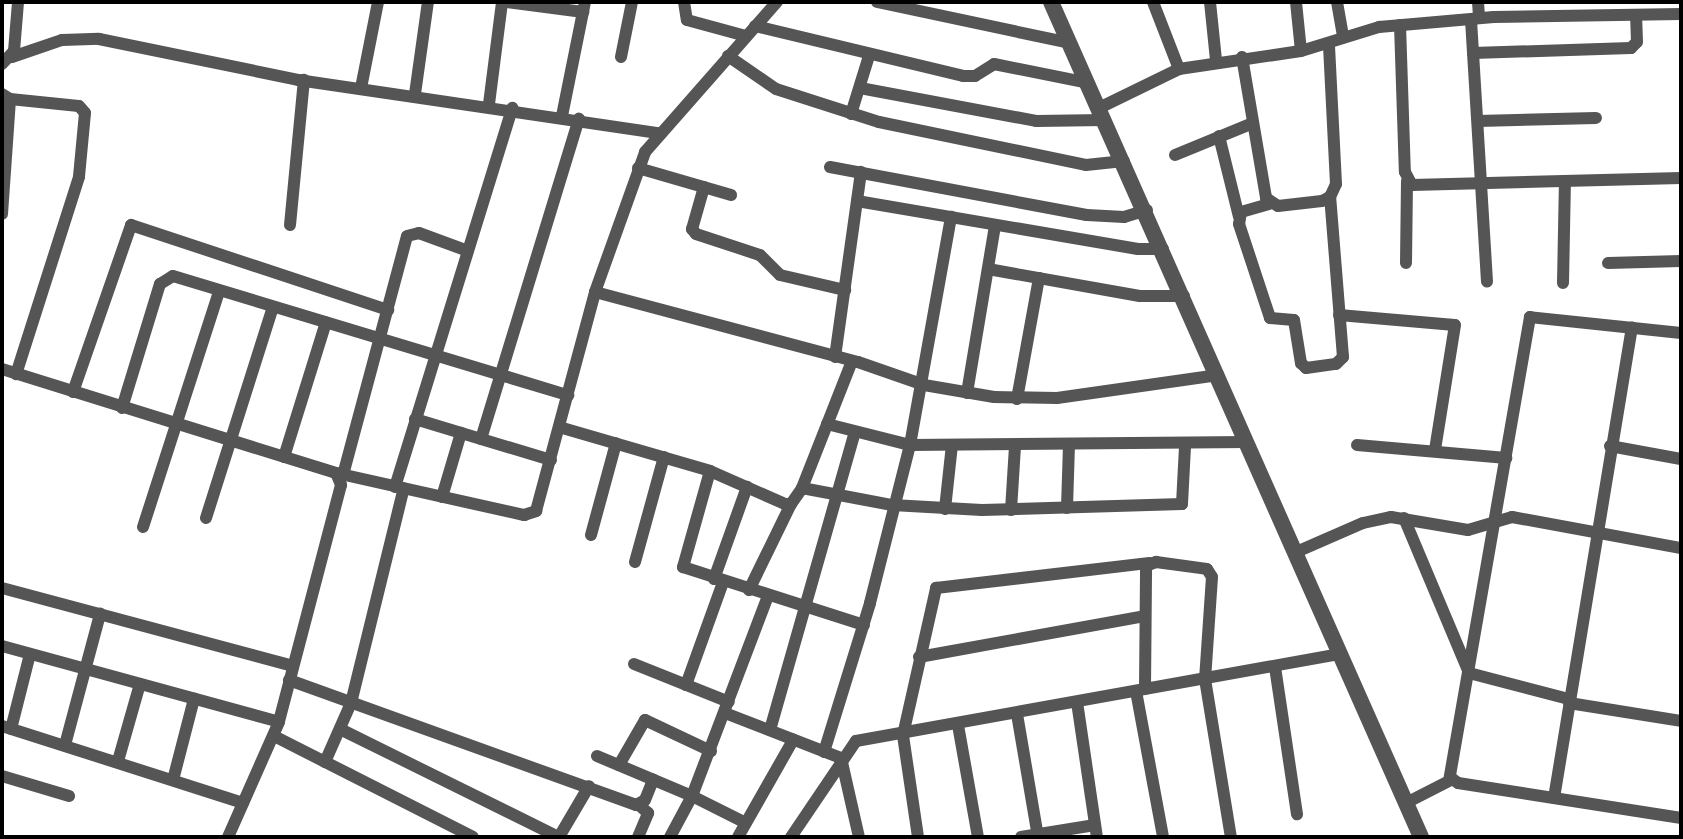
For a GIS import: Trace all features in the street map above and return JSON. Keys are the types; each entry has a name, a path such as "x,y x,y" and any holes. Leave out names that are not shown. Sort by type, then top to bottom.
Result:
{"street":[{"path":"7,60 18,2"},
{"path":"361,88 378,2"},
{"path":"415,94 428,2"},
{"path":"489,104 505,2 584,7 562,116"},
{"path":"621,57 632,2"},
{"path":"684,2 687,20 963,76 975,76 994,64 1088,83"},
{"path":"2,369 340,474 530,514 539,504 595,292 638,168 658,133 777,2"},
{"path":"877,2 1070,43"},
{"path":"1051,2 1147,210 1294,553 1421,837"},
{"path":"1153,2 1179,69"},
{"path":"1210,2 1216,60"},
{"path":"1296,2 1301,51"},
{"path":"1337,2 1343,37"},
{"path":"1478,2 1473,53 1487,282"},
{"path":"860,88 1036,121 1102,114 1179,69 1216,60 1301,51 1343,37 1400,25 1475,19 1681,14"},
{"path":"1473,53 1631,48 1637,42 1636,15"},
{"path":"1400,25 1407,181 1406,263"},
{"path":"7,60 28,48 84,38 304,80 489,104 658,133"},
{"path":"1219,136 1267,312 1274,321 1294,320 1303,367 1341,360 1330,197 1336,184 1329,44"},
{"path":"728,56 766,85 851,114 1086,165 1124,161"},
{"path":"851,114 869,56"},
{"path":"1242,57 1269,204"},
{"path":"290,225 304,80"},
{"path":"2,214 6,96 79,106 85,113 79,177 16,374"},
{"path":"325,762 351,703 415,419 512,108"},
{"path":"1478,121 1596,118"},
{"path":"481,439 579,119"},
{"path":"1175,155 1253,123"},
{"path":"830,167 1087,215 1124,217 1147,210"},
{"path":"638,168 731,195"},
{"path":"835,357 861,172"},
{"path":"1407,181 1681,178"},
{"path":"1563,283 1565,181"},
{"path":"704,187 693,225 696,234 760,255 780,275 845,290"},
{"path":"1239,217 1269,204 1330,197"},
{"path":"857,201 1163,249"},
{"path":"824,752 864,625 892,505 910,445 924,385 951,217"},
{"path":"73,392 131,225 388,310"},
{"path":"967,393 995,225"},
{"path":"228,837 279,722 341,485 340,474 409,234 468,251"},
{"path":"1608,263 1681,261"},
{"path":"988,269 1140,296 1184,296"},
{"path":"122,408 162,279 173,276 568,395"},
{"path":"1017,399 1039,278"},
{"path":"143,527 219,291"},
{"path":"595,292 852,361 924,385 967,393 1017,399 1119,391 1218,375"},
{"path":"206,518 228,440 273,307"},
{"path":"1339,315 1455,325 1435,450"},
{"path":"1451,780 1530,317 1681,333"},
{"path":"284,457 326,322"},
{"path":"1554,798 1632,327"},
{"path":"749,590 802,488 852,361"},
{"path":"415,419 551,460"},
{"path":"827,424 854,435 910,445 1185,446 1247,442"},
{"path":"559,427 710,471 791,504"},
{"path":"442,497 461,433"},
{"path":"770,730 808,609 835,496 854,435"},
{"path":"591,535 616,443"},
{"path":"945,509 952,445"},
{"path":"1357,445 1506,458"},
{"path":"1011,510 1015,446"},
{"path":"1067,508 1069,446"},
{"path":"802,488 892,505 945,509 1182,504 1185,446"},
{"path":"1610,446 1681,459"},
{"path":"635,562 664,457"},
{"path":"710,471 681,563 719,580 864,625"},
{"path":"686,685 747,487"},
{"path":"1294,553 1363,523 1404,518 1468,530 1512,517 1681,548"},
{"path":"1404,518 1469,673"},
{"path":"1150,563 1144,571 1141,690 1163,837"},
{"path":"918,837 903,735 933,594 940,585 1150,563 1210,572 1205,679 1231,837"},
{"path":"2,588 293,666"},
{"path":"670,837 711,751 768,596"},
{"path":"65,745 100,614"},
{"path":"919,657 1144,616"},
{"path":"2,646 279,722"},
{"path":"30,654 6,728 243,803"},
{"path":"791,837 841,758 856,741 903,735 1340,654"},
{"path":"634,664 686,685 770,730 841,758"},
{"path":"1275,667 1297,814"},
{"path":"1469,673 1569,701 1681,721"},
{"path":"289,680 639,805 648,813 638,837"},
{"path":"118,761 140,684"},
{"path":"173,780 194,699"},
{"path":"1021,837 1096,831 1077,702"},
{"path":"1017,714 1038,836"},
{"path":"619,765 645,720 711,751"},
{"path":"958,725 978,837"},
{"path":"340,729 559,837 589,786"},
{"path":"274,736 473,837"},
{"path":"738,837 793,740"},
{"path":"597,756 692,796 746,823"},
{"path":"841,758 859,837"},
{"path":"2,776 69,796"},
{"path":"639,805 653,780"},
{"path":"1406,803 1451,780 1681,818"}]}
